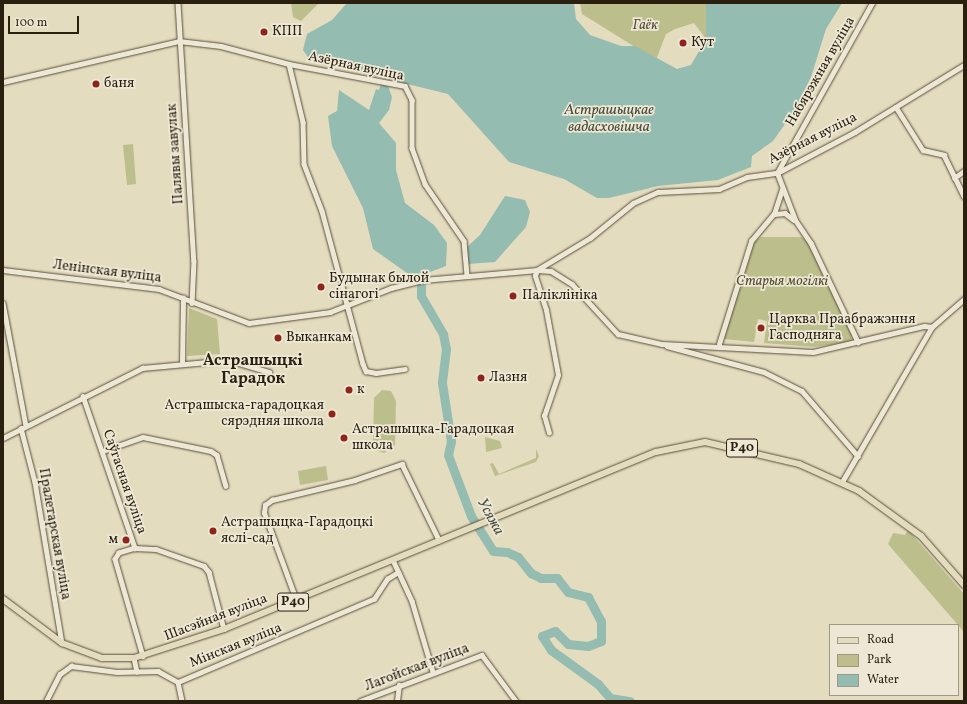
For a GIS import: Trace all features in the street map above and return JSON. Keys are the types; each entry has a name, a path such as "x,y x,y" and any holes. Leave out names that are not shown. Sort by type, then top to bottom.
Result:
{"main road":[{"name":"Шасэйная вуліца","path":"3,599 62,643 102,658 134,658 224,629 489,519 684,444 736,447 799,464 842,482"},
{"name":"Р40","path":"842,482 877,501 903,520 964,585"}],"street":[{"name":"Палявы завулак","path":"178,3 179,41 194,261 192,303"},
{"name":"Набярэжная вуліца","path":"777,173 872,3"},
{"name":"Азёрная вуліца","path":"179,41 247,52 289,64 382,80 404,86 412,94 412,148 425,184 464,241 467,276"},
{"path":"3,82 179,41"},
{"path":"289,64 303,122 304,164 322,211 346,306 366,371 405,369"},
{"name":"Азёрная вуліца","path":"537,270 590,238 633,203 658,192 718,189 747,177 777,173 896,107 964,65"},
{"path":"896,107 923,150 944,155 964,196"},
{"path":"954,178 964,171"},
{"path":"777,173 795,220 811,244 858,343"},
{"path":"719,344 751,241 774,214 782,188"},
{"path":"774,214 784,213 795,220"},
{"name":"Ленінская вуліца","path":"3,270 160,289 235,320 260,324 346,306 423,280 537,270 551,271 572,284 618,334 662,344 719,344 813,352 858,343 924,326 932,327"},
{"path":"537,270 534,276 546,310 558,375 544,416 549,433"},
{"path":"182,362 183,298"},
{"path":"842,482 932,327 964,299"},
{"name":"Пралетарская вуліца","path":"3,303 62,643"},
{"path":"662,344 764,372 789,383 821,409 858,456"},
{"path":"3,438 83,396 142,368 182,362 229,360 269,372"},
{"name":"Саўгасная вуліца","path":"83,396 103,451 134,548 119,553 115,559 143,656"},
{"path":"103,451 143,437 211,451 217,455 226,486"},
{"path":"296,600 264,513 265,505 272,500 355,480 402,464 439,540"},
{"path":"134,548 156,549 204,566 209,572 224,629"},
{"path":"393,560 412,601 433,672"},
{"name":"Мінская вуліца","path":"46,701 67,667 165,673 178,682 374,599 387,579 398,572"},
{"name":"Лагойская вуліца","path":"360,701 433,672 482,655 516,701"},
{"path":"134,658 137,672"},
{"path":"178,682 182,701"},
{"path":"397,701 399,685"}],"green space":[{"path":"291,3 319,3 301,21 293,17"},
{"name":"Гаёк","path":"580,3 706,3 706,39 694,23 675,29 666,34 656,60 582,14"},
{"path":"133,144 136,184 127,185 123,145"},
{"name":"Старыя могілкі","path":"761,237 801,237 808,241 852,334 851,342 814,347 764,343 767,321 758,319 754,342 724,339 752,242"},
{"path":"189,308 217,319 220,354 187,356"},
{"path":"382,390 391,391 396,401 395,445 384,453 376,450 373,442 374,398"},
{"path":"485,437 500,441 502,448 486,452"},
{"path":"536,449 539,456 536,462 495,476 490,464 493,463 499,474 536,458"},
{"path":"326,466 328,480 300,485 298,471"},
{"path":"908,530 964,594 964,632 959,624 957,624 888,544 893,533 905,535"}],"water":[{"name":"Астрашыцкае вадасховішча","path":"347,3 574,3 576,19 590,35 621,46 635,46 677,69 691,65 706,39 706,3 842,3 826,29 811,77 795,110 773,141 752,156 751,167 718,180 658,186 609,198 597,198 564,179 509,162 448,94 310,60 303,50 307,34 332,20"},
{"path":"381,84 388,86 392,97 389,110 379,123 396,143 396,170 405,203 434,225 447,243 446,266 414,278 373,249 363,208 332,146 328,116 337,111 339,90 369,110 376,89 379,90"},
{"path":"505,196 525,200 530,212 526,227 495,262 468,264 467,247 480,235"}],"waterway":[{"name":"Усяжа","path":"421,286 421,296 443,334 446,349 442,383 451,441 448,455 471,516 493,551 507,552 518,557 531,573 541,578 557,578 568,592 588,597 601,621 601,641 588,646 568,644 555,631 542,636 551,650 598,684 610,698 630,701"}],"place":[{"name":"КПП","path":"264,32"},
{"name":"Кут","path":"683,43"},
{"name":"баня","path":"96,84"},
{"name":"Будынак былой сінагогі","path":"321,287"},
{"name":"Паліклініка","path":"513,296"},
{"name":"Царква Праабражэння Гасподняга","path":"761,328"},
{"name":"Выканкам","path":"278,338"},
{"name":"Лазня","path":"481,378"},
{"name":"к","path":"349,390"},
{"name":"Астрашыска-гарадоцкая сярэдняя школа","path":"332,414"},
{"name":"Астрашыцка-Гарадоцкая школа","path":"344,438"},
{"name":"Астрашыцка-Гарадоцкі яслі-сад","path":"213,531"},
{"name":"м","path":"126,540"}],"district":[{"name":"Астрашыцкі Гарадок","path":"253,370"}]}
